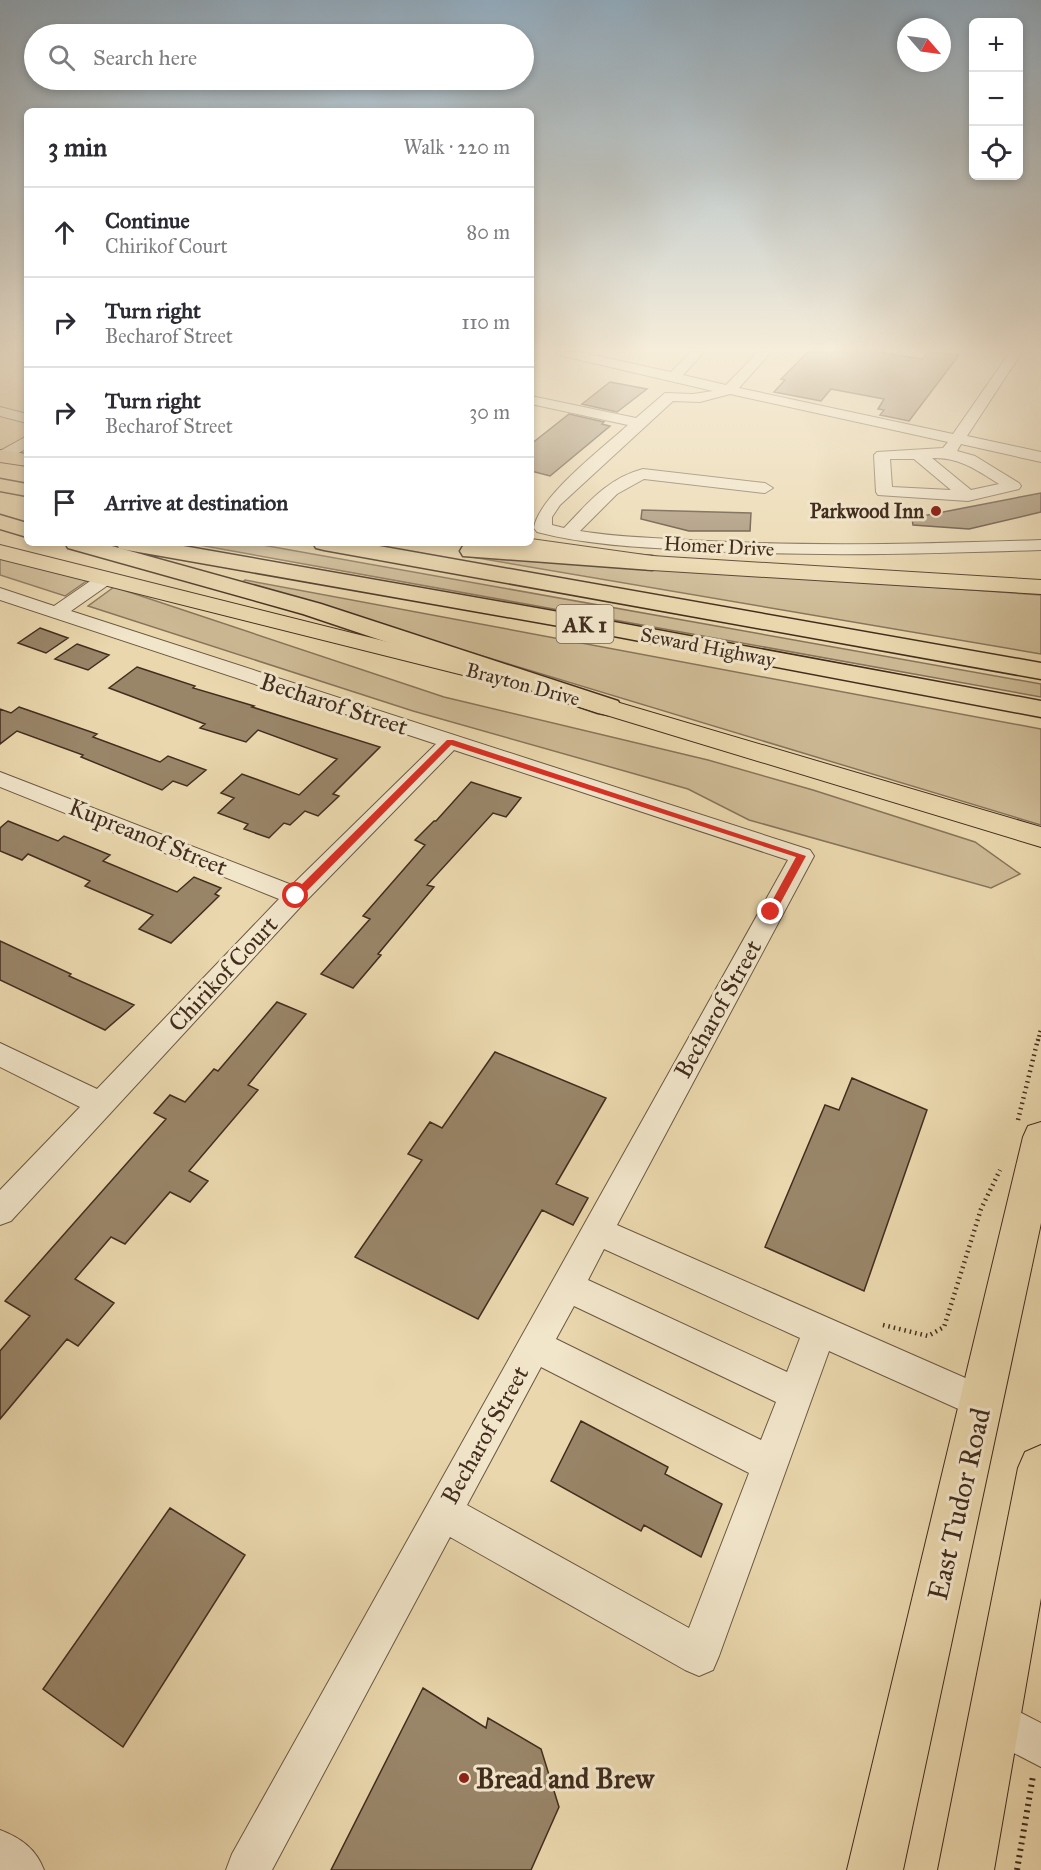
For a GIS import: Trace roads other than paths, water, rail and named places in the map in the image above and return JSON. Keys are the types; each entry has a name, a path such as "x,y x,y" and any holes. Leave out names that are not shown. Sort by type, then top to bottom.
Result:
{"highway":[{"path":"0,485 24,489"},
{"path":"0,522 24,527"},
{"path":"86,546 312,609 608,707"},
{"name":"Seward Highway","path":"144,546 587,624 1041,709"},
{"name":"Seward Highway","path":"341,546 1041,671"},
{"path":"421,546 652,563"}],"main road":[{"path":"1,456 24,460"},
{"name":"Homer Drive","path":"533,546 652,563 1041,587"},
{"name":"Brayton Drive","path":"0,552 461,667 608,707 1041,837"},
{"name":"East Tudor Road","path":"875,1870 982,1403 1028,1132"},
{"path":"966,1870 994,1720 1031,1576 1041,1468"}],"street":[{"name":"Homer Drive","path":"621,439 554,502 537,528 567,536 693,546 869,550 1041,545"},
{"path":"925,439 952,446 1041,457"},
{"path":"952,446 1013,486 968,496 884,492 882,455 919,455 952,446 956,439"},
{"path":"1,456 24,443"},
{"path":"919,455 968,496"},
{"path":"567,536 616,486 628,477 643,474 765,488"},
{"path":"56,613 105,579"},
{"name":"Becharof Street","path":"0,594 802,856 248,1870"},
{"name":"Chirikof Court","path":"0,1211 296,896 450,742"},
{"name":"Kupreanof Street","path":"0,779 296,896"},
{"path":"0,1054 101,1104"},
{"path":"597,1231 982,1403"},
{"path":"567,1286 796,1394"},
{"path":"443,1512 699,1656 820,1331"},
{"path":"534,1346 770,1464"},
{"path":"994,1720 1040,1746"},
{"path":"0,1852 22,1870"}],"place":[{"name":"Parkwood Inn","path":"936,511"},
{"name":"Bread and Brew","path":"464,1778"}]}
